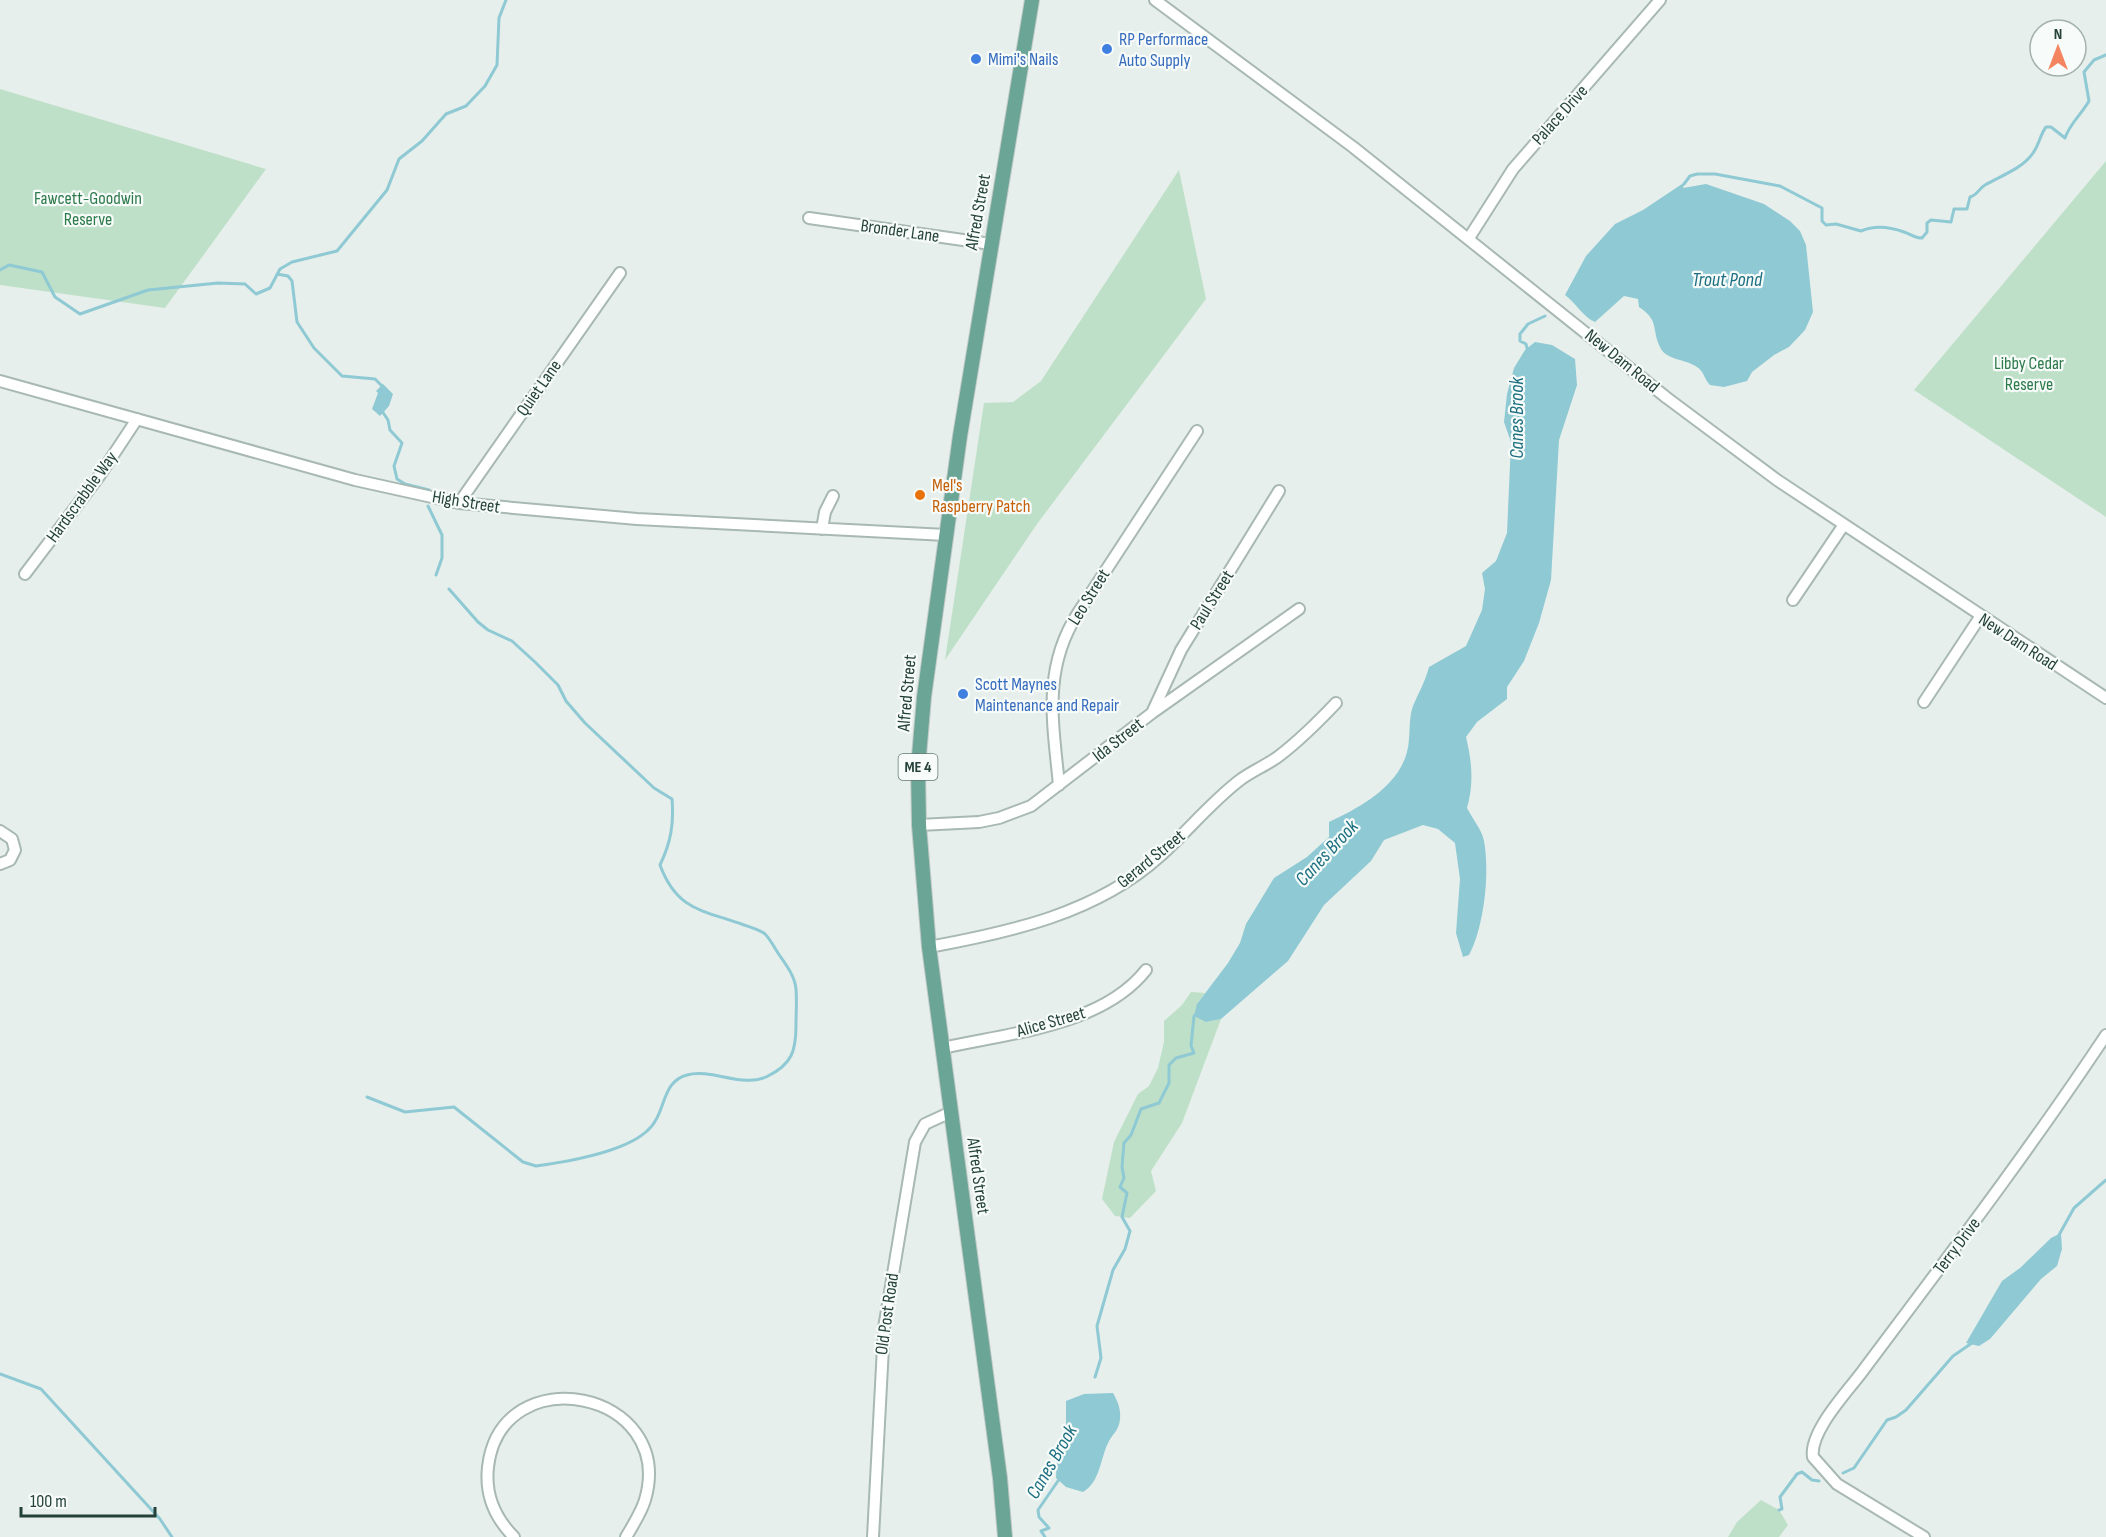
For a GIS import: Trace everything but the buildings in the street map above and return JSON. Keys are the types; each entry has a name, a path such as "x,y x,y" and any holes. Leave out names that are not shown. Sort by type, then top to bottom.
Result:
{"main road":[{"name":"Alfred Street","path":"1005,1537 1000,1478 929,947 919,825 918,768 924,697 946,535 1032,0"}],"street":[{"name":"New Dam Road","path":"1155,0 1353,147 1667,398 1843,526 2106,699"},
{"name":"Palace Drive","path":"1468,238 1513,169 1660,0"},
{"name":"Bronder Lane","path":"809,218 991,244"},
{"name":"Quiet Lane","path":"459,503 620,273"},
{"name":"High Street","path":"0,381 375,485 459,503 593,516 946,535"},
{"name":"Hardscrabble Way","path":"25,574 100,475 137,419"},
{"name":"Leo Street","path":"1059,785 1052,700 1055,666 1063,640 1078,613 1197,431"},
{"name":"Paul Street","path":"1152,713 1180,650 1279,491"},
{"path":"822,529 825,512 833,496"},
{"path":"1793,600 1843,526"},
{"name":"Ida Street","path":"919,825 999,818 1030,806 1152,713 1299,609"},
{"path":"1924,702 1980,617"},
{"name":"Gerard Street","path":"929,947 1037,923 1064,914 1120,886 1159,857 1240,780 1278,757 1310,730 1336,703"},
{"path":"0,831 12,839 15,850 10,860 0,864"},
{"name":"Alice Street","path":"943,1048 1044,1025 1102,1007 1128,990 1146,970"},
{"name":"Terry Drive","path":"1924,1537 1837,1484 1822,1471 1813,1457 1813,1443 1820,1429 2044,1129 2106,1035"},
{"name":"Old Post Road","path":"873,1537 883,1336 915,1142 925,1124 951,1112"},
{"path":"514,1537 498,1517 489,1491 487,1477 492,1450 506,1426 527,1408 548,1400 570,1397 593,1401 613,1411 630,1426 642,1446 647,1467 647,1490 627,1537"}],"green space":[{"name":"Fawcett-Goodwin Reserve","path":"0,89 266,169 165,308 0,285"},
{"name":"Libby Cedar Reserve","path":"2106,161 2106,517 1914,390"},
{"path":"1179,170 1206,299 1037,524 945,660 984,403 1013,402 1041,381"},
{"path":"1191,992 1205,993 1197,1004 1206,1022 1221,1019 1182,1123 1151,1171 1156,1191 1130,1218 1115,1216 1102,1199 1114,1142 1138,1094 1149,1086 1158,1068 1164,1042 1164,1021 1182,1005"},
{"path":"1761,1500 1779,1510 1788,1525 1779,1537 1728,1537 1737,1522"}],"water":[{"name":"Trout Pond","path":"1685,182 1683,188 1706,184 1764,204 1790,221 1800,231 1806,245 1813,312 1805,330 1789,347 1752,372 1747,381 1724,387 1710,385 1697,367 1671,357 1663,351 1650,316 1639,307 1638,299 1624,296 1595,322 1565,295 1586,256 1615,224 1643,210"},
{"path":"1535,342 1552,345 1575,359 1577,385 1559,440 1551,580 1539,623 1524,661 1507,687 1507,699 1477,722 1466,737 1471,772 1471,790 1467,808 1483,837 1486,854 1486,884 1482,915 1469,955 1463,957 1456,933 1460,879 1455,843 1438,829 1423,825 1384,840 1371,861 1324,905 1288,961 1221,1019 1206,1022 1194,1016 1197,1004 1228,963 1240,943 1246,924 1274,878 1307,857 1329,837 1329,822 1376,795 1395,776 1407,752 1411,711 1429,667 1466,646 1482,610 1485,589 1482,573 1496,561 1507,533 1511,442 1504,422 1507,394 1514,368 1525,350"},
{"path":"383,384 393,394 389,406 380,416 372,409 378,393 376,391"},
{"path":"2061,1233 2062,1249 2057,1266 2041,1279 1990,1339 1979,1346 1966,1343 2002,1281 2020,1268 2051,1238"},
{"path":"1113,1393 1120,1409 1119,1423 1108,1443 1093,1483 1083,1492 1066,1487 1056,1478 1057,1452 1066,1424 1066,1401 1084,1394"}],"waterway":[{"path":"0,270 9,265 42,272 55,297 80,314 148,290 218,283 245,284 256,294 270,288 280,269 292,262 337,251 387,190 399,159 422,141 446,114 466,106 485,86 497,65 499,18 506,0"},
{"name":"Canes Brook","path":"1684,184 1690,176 1715,174 1780,186 1822,208 1822,221 1826,225 1836,224 1861,231 1877,227 1888,228 1922,238 1927,232 1927,223 1931,220 1951,222 1954,209 1967,209 1970,197 2028,159 2046,127 2051,127 2065,138 2089,101 2084,72 2094,60 2106,55"},
{"path":"277,274 288,276 292,281 297,322 314,348 342,376 375,379 384,388"},
{"name":"Canes Brook","path":"1528,352 1526,344 1520,341 1520,334 1528,324 1545,316"},
{"path":"382,411 388,420 390,430 402,443 394,466 397,479 405,484 429,490"},
{"path":"428,506 442,535 442,558 436,575"},
{"path":"367,1097 405,1112 454,1107 523,1162 536,1166 578,1159 624,1145 647,1131 653,1124 668,1091 678,1079 697,1074 738,1080 759,1079 782,1067 791,1056 795,1042 795,985 788,968 767,936 755,929 693,907 675,892 667,880 660,865 671,833 672,799 654,788 585,723 566,701 558,685 535,662 512,641 488,630 478,622 449,589"},
{"name":"Canes Brook","path":"1095,1377 1101,1358 1097,1326 1113,1270 1125,1249 1130,1231 1122,1217 1127,1193 1120,1187 1124,1178 1122,1167 1124,1143 1131,1135 1141,1109 1159,1103 1169,1083 1169,1065 1176,1058 1194,1053 1191,1046 1194,1016 1197,1014"},
{"path":"2059,1235 2074,1208 2106,1180"},
{"path":"1843,1473 1854,1468 1887,1420 1906,1410 1953,1356 1972,1343"},
{"path":"0,1374 41,1389 160,1519 172,1537"},
{"path":"1779,1510 1782,1509 1780,1497 1797,1474 1802,1472 1812,1480 1819,1481"},
{"name":"Canes Brook","path":"1045,1537 1041,1531 1049,1528 1039,1517 1038,1510 1060,1478"}],"place":[{"name":"RP Performace Auto Supply","path":"1107,49"},
{"name":"Mimi's Nails","path":"976,59"},
{"name":"Mel's Raspberry Patch","path":"920,495"},
{"name":"Scott Maynes Maintenance and Repair","path":"963,694"}]}
